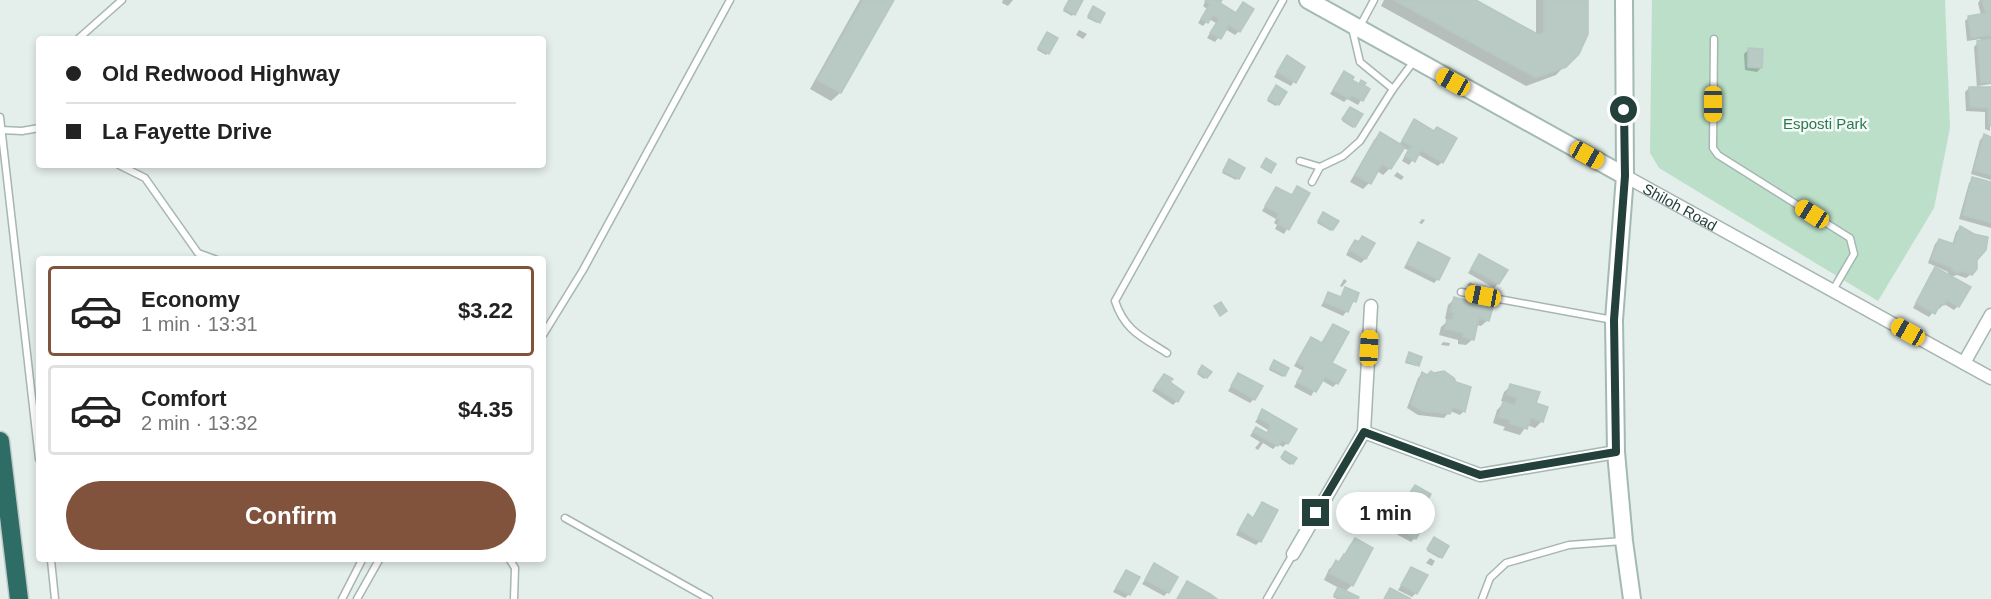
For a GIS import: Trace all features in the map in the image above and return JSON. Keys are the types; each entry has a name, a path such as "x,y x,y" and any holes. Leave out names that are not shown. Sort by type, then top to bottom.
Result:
{"highway":[{"path":"0,441 19,599"}],"main road":[{"name":"Shiloh Road","path":"1308,0 1414,61 1625,176"},
{"path":"1624,0 1625,176 1614,320 1616,452 1632,599"}],"street":[{"name":"Shiloh Road","path":"1625,176 1991,378"},
{"path":"1293,554 1364,432 1371,306"},
{"path":"1964,363 1991,315"},
{"path":"1364,432 1480,475 1616,452"}],"lane":[{"path":"81,36 122,0"},
{"path":"546,330 583,270 730,0"},
{"path":"1167,353 1133,331 1120,316 1115,301 1283,0"},
{"path":"1374,0 1355,27 1360,62 1393,89"},
{"path":"1714,39 1713,148 1718,155 1850,238 1854,254 1833,291"},
{"path":"1311,182 1320,167 1343,156 1360,141 1414,61"},
{"path":"0,117 36,433"},
{"path":"1,130 22,131 36,129"},
{"path":"1300,161 1320,167"},
{"path":"125,168 145,178 198,253 206,256"},
{"path":"1461,291 1614,320"},
{"path":"565,518 710,599"},
{"path":"1482,599 1490,578 1506,563 1569,545 1624,541"},
{"path":"1267,599 1293,554"},
{"path":"51,562 55,599"},
{"path":"342,599 361,562"},
{"path":"357,599 378,562"},
{"path":"511,562 515,568 514,599"}],"green space":[{"name":"Esposti Park","path":"1652,0 1945,0 1950,128 1934,208 1878,301 1659,168 1650,153"}],"building":[{"path":"863,0 894,0 841,93 817,80"},
{"path":"1069,0 1083,0 1075,15 1064,9"},
{"path":"1206,0 1222,0 1220,3 1236,13 1243,2 1254,9 1240,32 1229,25 1221,39 1210,33 1219,19 1213,15 1208,23 1201,19 1210,4"},
{"path":"1394,0 1476,0 1539,35 1544,32 1544,0 1588,0 1588,34 1579,54 1566,67 1536,78"},
{"path":"1982,0 1991,0 1991,35 1971,38 1968,16 1986,13"},
{"path":"1093,6 1105,13 1100,23 1088,16"},
{"path":"1047,32 1058,38 1049,54 1038,48"},
{"path":"1991,39 1991,82 1981,83 1977,41"},
{"path":"1748,48 1763,49 1762,68 1748,67"},
{"path":"1287,55 1305,67 1296,83 1277,72"},
{"path":"1344,71 1354,77 1352,80 1359,84 1361,80 1370,89 1363,101 1351,95 1350,99 1333,90"},
{"path":"1276,85 1287,92 1279,105 1268,99"},
{"path":"1969,87 1991,87 1991,126 1989,125 1988,108 1970,107"},
{"path":"1350,107 1363,114 1355,127 1342,119"},
{"path":"1414,119 1434,131 1437,127 1457,138 1443,163 1421,150 1415,162 1405,156 1411,146 1402,141"},
{"path":"1380,132 1405,147 1391,169 1382,164 1371,184 1355,175"},
{"path":"1984,134 1991,137 1991,175 1974,170"},
{"path":"1266,158 1276,164 1271,173 1261,167"},
{"path":"1229,159 1245,168 1239,179 1223,171"},
{"path":"1972,177 1991,182 1991,223 1963,215"},
{"path":"1297,186 1310,193 1289,230 1278,224 1279,214 1265,206 1276,187 1292,195"},
{"path":"1323,212 1339,221 1333,230 1318,221"},
{"path":"1960,226 1974,234 1988,237 1986,250 1977,260 1977,269 1972,275 1962,271 1958,273 1931,259 1939,239 1954,244"},
{"path":"1362,236 1375,243 1366,259 1349,250 1355,240 1359,242"},
{"path":"1418,242 1450,258 1439,280 1407,264"},
{"path":"1479,254 1508,270 1499,284 1471,269"},
{"path":"1935,267 1971,287 1959,307 1947,300 1944,305 1941,303 1935,314 1916,303"},
{"path":"1345,287 1359,293 1356,302 1353,301 1348,312 1324,302 1328,292 1341,297"},
{"path":"1454,297 1493,307 1489,321 1479,318 1474,340 1463,337 1464,333 1445,329 1447,319 1452,320 1454,313 1450,312"},
{"path":"1221,302 1227,311 1220,316 1214,306"},
{"path":"1333,324 1349,332 1332,363 1346,370 1338,384 1325,377 1316,392 1297,382 1305,367 1297,362 1311,337 1322,343"},
{"path":"1409,352 1422,357 1419,366 1406,361"},
{"path":"1274,360 1289,368 1285,376 1270,368"},
{"path":"1202,365 1212,372 1207,378 1198,372"},
{"path":"1431,371 1434,373 1444,371 1456,382 1471,387 1465,412 1453,407 1450,414 1422,411 1411,404 1422,372 1427,375"},
{"path":"1238,373 1263,386 1255,400 1231,386"},
{"path":"1164,374 1173,379 1170,382 1184,392 1178,402 1155,387"},
{"path":"1510,384 1540,392 1536,403 1548,407 1543,422 1531,418 1527,429 1509,423 1510,420 1498,417 1503,402 1515,405 1517,398 1507,394"},
{"path":"1262,409 1297,429 1288,444 1282,440 1278,446 1253,432 1256,427 1267,433 1271,425 1258,418"},
{"path":"1285,451 1297,458 1293,464 1281,457"},
{"path":"1415,485 1431,494 1416,521 1424,525 1416,539 1390,524"},
{"path":"1359,500 1379,511 1370,528 1349,517"},
{"path":"1262,502 1278,510 1261,542 1239,530 1248,514 1253,518"},
{"path":"1434,537 1449,546 1442,558 1427,549"},
{"path":"1355,538 1373,548 1353,586 1329,573 1336,560 1339,562"},
{"path":"1154,563 1178,577 1169,593 1145,580"},
{"path":"1411,567 1428,575 1417,594 1401,585"},
{"path":"1126,570 1140,577 1130,595 1116,588"},
{"path":"1187,581 1210,594 1217,599 1177,599"},
{"path":"1338,587 1359,597 1358,599 1341,599 1334,595"},
{"path":"1390,588 1411,599 1384,599"}],"route":[{"path":"1316,513 1364,432 1480,475 1616,452 1614,320 1625,176 1624,110"}]}
